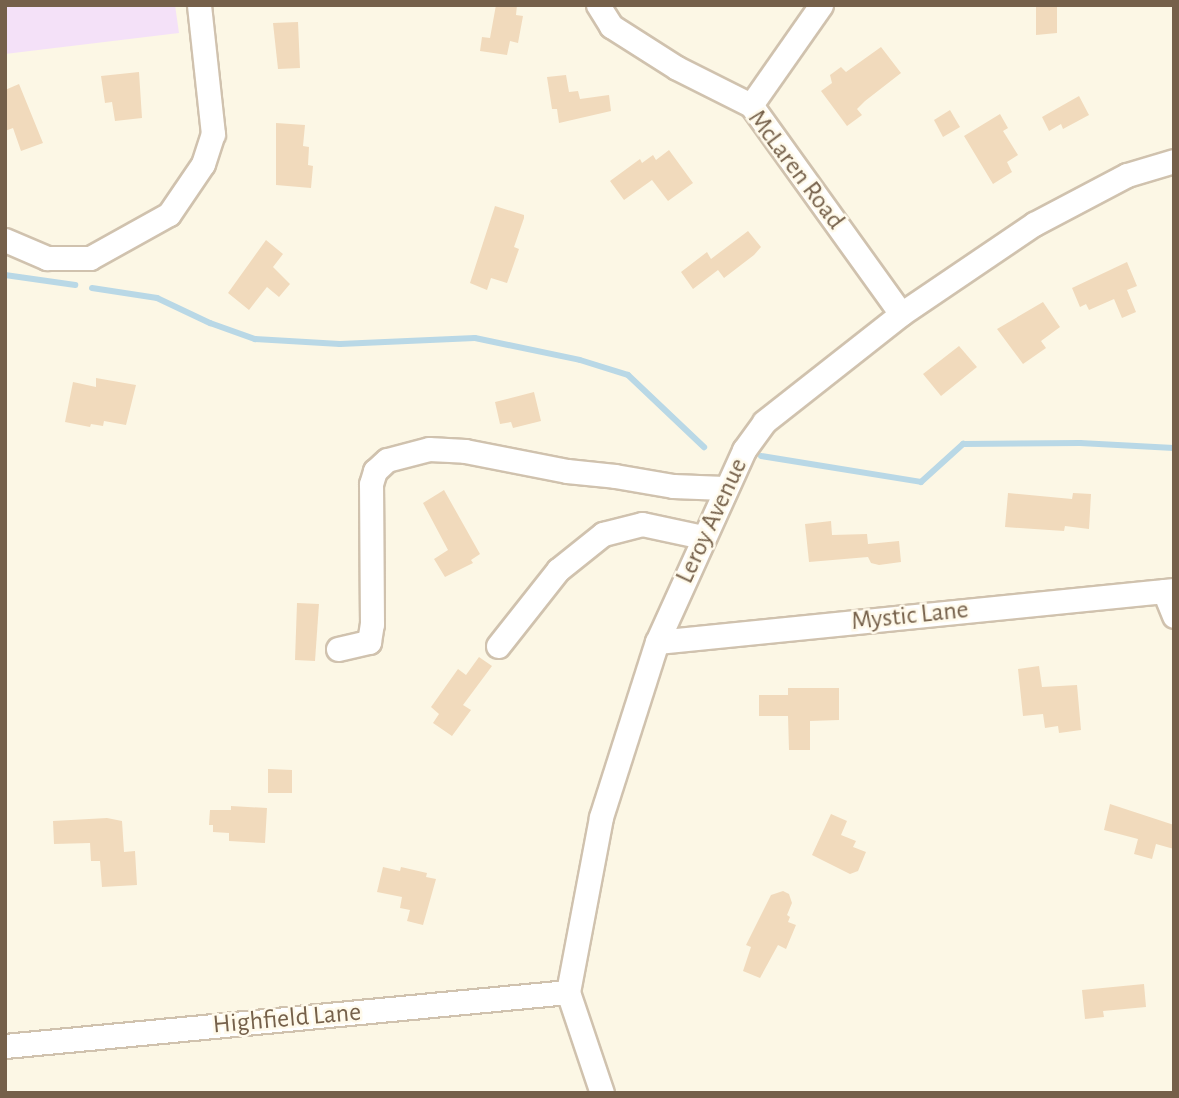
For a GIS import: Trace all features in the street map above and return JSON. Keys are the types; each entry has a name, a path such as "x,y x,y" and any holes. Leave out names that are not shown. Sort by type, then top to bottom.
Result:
{"street":[{"path":"5,240 47,258 90,258 170,214 203,164 213,134 199,5"},
{"name":"McLaren Road","path":"598,5 611,26 677,68 751,105 901,314"},
{"path":"751,105 821,5"},
{"name":"Leroy Avenue","path":"602,1093 568,992 601,817 657,642 724,488 744,450 764,422 901,314 1034,224 1127,175 1174,161"},
{"path":"338,649 369,642 372,625 371,484 375,471 387,460 429,449 465,451 556,469 615,475 673,486 724,488"},
{"path":"498,646 558,570 603,534 642,524 703,537"},
{"name":"Mystic Lane","path":"657,642 1169,590 1174,616"},
{"name":"Highfield Lane","path":"5,1046 568,992"}],"shaded area":[{"path":"5,5 175,5 179,33 5,54"}],"building":[{"path":"496,5 517,5 516,15 523,16 518,43 510,41 507,55 480,51 482,37 490,38"},
{"path":"1036,5 1057,5 1057,33 1036,35"},
{"path":"298,22 300,68 278,69 273,23"},
{"path":"881,47 901,73 865,101 857,109 862,115 847,126 821,91 832,83 830,75 841,67 846,72"},
{"path":"139,72 142,118 115,121 112,102 105,103 101,76"},
{"path":"566,75 569,92 578,91 580,99 609,95 611,111 559,123 557,109 552,109 547,77"},
{"path":"19,84 43,143 21,151 13,128 5,131 5,90"},
{"path":"1079,96 1089,115 1063,129 1061,124 1049,131 1042,117"},
{"path":"950,110 960,127 943,137 934,120"},
{"path":"1000,114 1008,128 1003,131 1018,155 1007,162 1012,172 993,184 964,136"},
{"path":"276,123 305,125 303,146 309,147 308,165 313,166 311,188 276,185"},
{"path":"669,150 693,183 668,201 652,180 624,200 610,181 640,159 642,163 653,155 656,160"},
{"path":"495,206 524,215 524,218 514,247 519,249 507,283 491,278 487,290 470,283"},
{"path":"748,231 761,247 754,255 724,278 718,270 693,289 681,272 707,252 711,259"},
{"path":"266,240 283,254 273,267 290,284 279,297 267,287 249,310 228,293"},
{"path":"1127,262 1137,286 1127,290 1136,312 1122,318 1114,299 1089,310 1086,304 1080,307 1072,288"},
{"path":"1043,302 1060,327 1041,341 1046,348 1023,364 997,329"},
{"path":"959,346 977,367 941,396 923,374"},
{"path":"96,378 136,385 126,425 104,421 103,426 91,424 90,427 65,422 73,382 96,387"},
{"path":"534,392 541,421 513,428 511,422 500,424 495,402"},
{"path":"444,490 480,554 471,560 473,563 445,577 434,559 448,550 423,503"},
{"path":"1008,493 1072,499 1073,493 1091,494 1089,529 1065,526 1064,531 1005,527"},
{"path":"831,521 832,535 867,534 868,544 899,541 901,562 879,565 871,563 868,557 809,562 805,524"},
{"path":"297,603 319,604 315,661 295,660"},
{"path":"479,657 492,666 463,705 471,710 452,736 433,723 439,714 431,707 458,669 466,675"},
{"path":"1039,666 1042,687 1077,685 1081,730 1059,733 1058,726 1045,728 1043,714 1023,716 1018,669"},
{"path":"788,688 839,688 839,720 810,721 810,750 789,750 788,716 759,716 759,695 788,695"},
{"path":"268,769 292,770 292,793 268,793"},
{"path":"1110,804 1174,825 1174,849 1156,844 1152,859 1134,854 1138,839 1104,830"},
{"path":"231,806 267,808 265,843 229,841 229,833 213,832 213,825 209,825 210,810 231,810"},
{"path":"831,814 847,821 841,835 856,841 853,847 866,852 858,871 850,874 812,855"},
{"path":"107,818 122,821 124,852 135,851 137,885 102,887 100,861 91,861 90,843 54,844 53,821"},
{"path":"383,867 400,871 401,867 427,873 426,877 436,879 423,925 407,921 410,910 400,908 402,897 377,892"},
{"path":"783,891 789,894 792,903 787,915 790,917 788,922 796,925 786,949 778,945 760,978 743,971 751,947 746,945 771,895"},
{"path":"1144,984 1146,1007 1103,1011 1104,1017 1085,1019 1082,990"}],"waterway":[{"path":"5,275 75,285"},
{"path":"92,288 157,298 210,323 255,339 340,344 475,338 580,360 628,375 704,447"},
{"path":"761,456 921,482 963,444 1080,443 1174,448"}]}
